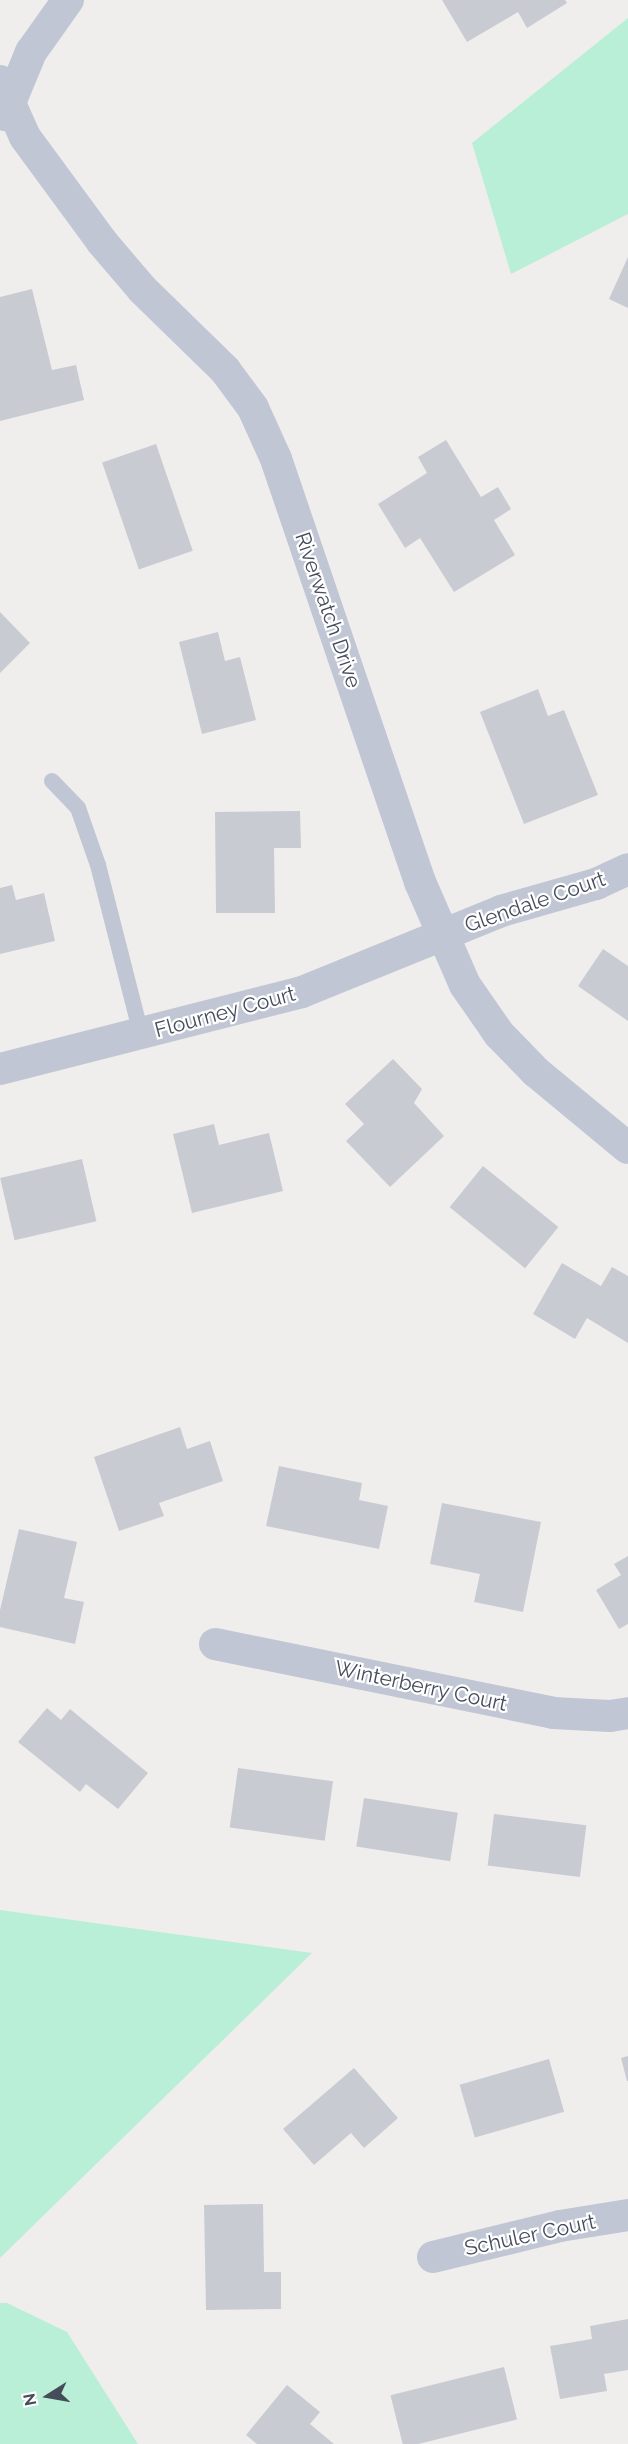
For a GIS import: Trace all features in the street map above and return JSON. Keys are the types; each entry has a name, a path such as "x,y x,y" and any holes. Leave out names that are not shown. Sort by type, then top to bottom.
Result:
{"street":[{"path":"3,104 30,52 68,0"},
{"name":"Riverwatch Drive","path":"3,104 102,242 143,290 225,370 253,408 276,459 420,882 465,985 499,1034 536,1072 628,1148"},
{"name":"Glendale Court","path":"443,935 501,911 596,884 628,869"},
{"name":"Flourney Court","path":"0,1069 302,992 443,935"},
{"name":"Winterberry Court","path":"215,1644 553,1713 610,1716 628,1713"},
{"name":"Schuler Court","path":"433,2257 560,2226 628,2215"}],"lane":[{"path":"52,782 78,808 98,865 141,1034"}],"green space":[{"path":"628,18 628,214 511,274 472,143"},
{"path":"0,1910 312,1953 0,2258"},
{"path":"0,2303 7,2303 67,2332 138,2444 0,2444"}],"building":[{"path":"442,0 565,0 567,3 527,28 518,12 467,42"},
{"path":"628,257 628,308 609,299"},
{"path":"32,289 52,370 76,365 84,400 0,421 0,297"},
{"path":"446,440 481,497 498,487 511,509 494,520 515,555 454,592 420,538 405,548 378,504 427,473 418,457"},
{"path":"156,444 193,551 139,569 102,463"},
{"path":"0,612 30,643 0,673"},
{"path":"218,632 225,661 240,657 256,720 202,734 179,642"},
{"path":"538,689 548,716 564,710 598,795 524,824 480,712"},
{"path":"300,811 301,848 274,848 275,913 216,913 215,812"},
{"path":"12,885 16,900 44,893 55,941 0,954 0,888"},
{"path":"603,949 628,966 628,1021 578,986"},
{"path":"393,1059 422,1089 414,1103 444,1136 390,1187 346,1141 364,1124 345,1104"},
{"path":"214,1124 219,1145 269,1133 283,1191 192,1213 173,1134"},
{"path":"82,1159 96,1221 15,1240 0,1178"},
{"path":"483,1166 558,1227 525,1268 450,1207"},
{"path":"562,1263 601,1286 612,1267 628,1276 628,1343 587,1318 575,1339 533,1314"},
{"path":"180,1427 187,1449 210,1441 223,1481 159,1503 164,1516 119,1531 94,1457"},
{"path":"279,1466 362,1483 359,1500 388,1506 379,1549 266,1526"},
{"path":"442,1503 541,1522 523,1612 474,1602 480,1574 430,1564"},
{"path":"19,1529 77,1542 64,1598 84,1602 75,1644 0,1627 0,1610"},
{"path":"628,1556 628,1624 619,1629 596,1590 621,1575 614,1564"},
{"path":"47,1708 61,1720 70,1709 148,1773 118,1809 86,1784 80,1792 18,1742"},
{"path":"238,1768 333,1781 325,1841 230,1827"},
{"path":"364,1798 458,1813 450,1861 356,1846"},
{"path":"494,1814 586,1825 580,1877 488,1866"},
{"path":"628,2056 628,2081 627,2081 621,2058"},
{"path":"549,2059 564,2112 475,2138 460,2085"},
{"path":"354,2068 398,2118 364,2148 351,2133 314,2165 283,2129"},
{"path":"263,2204 264,2272 281,2272 281,2309 206,2310 204,2205"},
{"path":"628,2319 628,2370 604,2374 607,2391 560,2399 550,2346 592,2339 590,2326"},
{"path":"504,2367 517,2419 418,2444 403,2444 390,2395"},
{"path":"287,2385 320,2412 310,2424 334,2444 257,2444 246,2435"}]}
